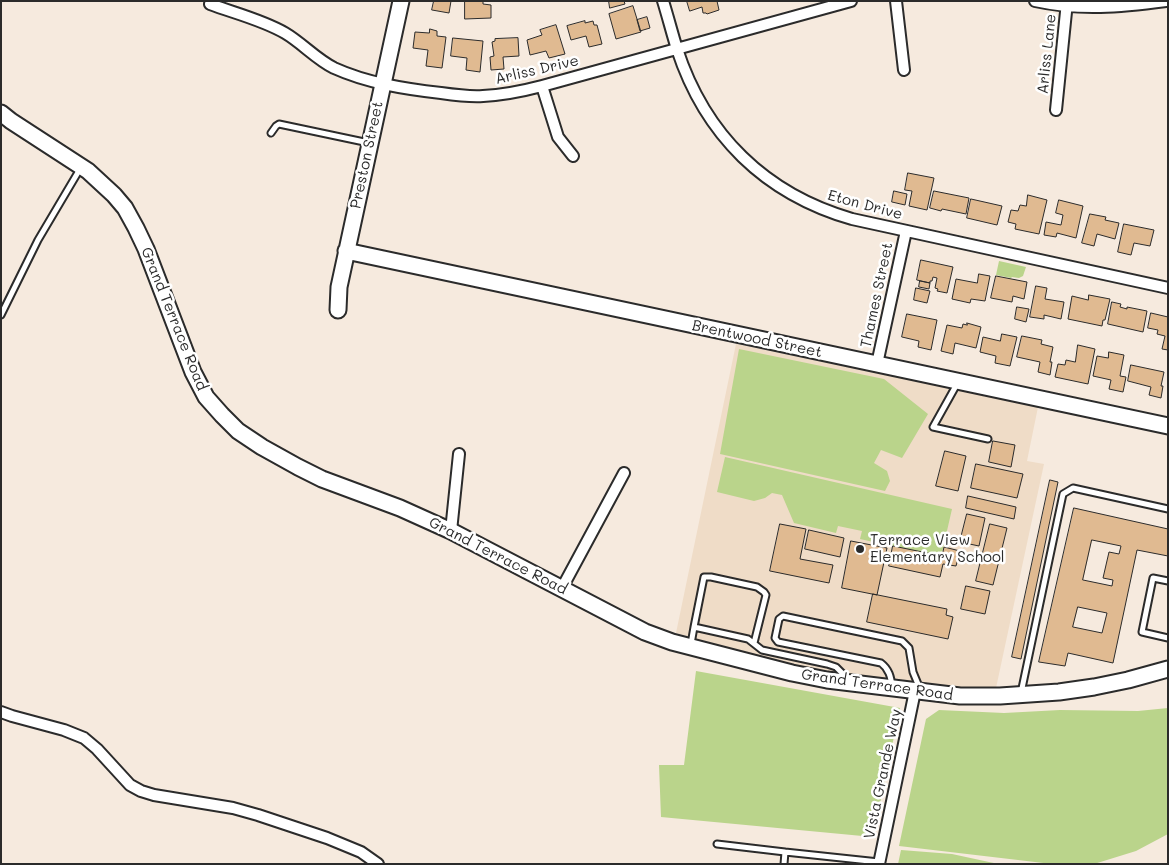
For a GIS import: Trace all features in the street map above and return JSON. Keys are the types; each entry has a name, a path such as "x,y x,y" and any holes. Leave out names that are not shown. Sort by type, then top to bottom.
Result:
{"street":[{"name":"Preston Street","path":"338,310 339,287 346,251 401,1"},
{"name":"Eton Drive","path":"663,1 677,50 693,88 712,122 741,156 764,177 796,197 826,211 852,219 1168,288"},
{"name":"Arliss Drive","path":"210,4 268,24 285,33 333,67 356,77 417,90 481,96 510,94 542,86 851,1"},
{"path":"896,1 904,70"},
{"path":"1035,1 1097,8 1166,1"},
{"name":"Arliss Lane","path":"1056,110 1067,4"},
{"path":"542,86 558,137 573,156"},
{"name":"Grand Terrace Road","path":"1,112 81,166 102,183 125,208 146,248 193,372 206,397 222,416 238,431 262,447 322,479 374,498 451,531 645,632 672,642 792,673 828,680 918,692 960,696 1000,696 1059,692 1094,687 1168,669"},
{"name":"Thames Street","path":"877,364 906,231"},
{"name":"Brentwood Street","path":"346,251 1168,426"},
{"path":"451,531 459,454"},
{"path":"562,588 624,473"},
{"name":"Vista Grande Way","path":"880,863 918,692"},
{"path":"1,712 64,730 84,738 97,748 130,785 141,791 154,795 233,808 258,815 361,852 378,864"}],"lane":[{"path":"272,132 279,124 370,143"},
{"path":"1,315 38,240 81,166"},
{"path":"959,382 933,427 988,439"},
{"path":"1021,694 1062,494 1073,488 1168,509"},
{"path":"690,647 704,577 757,587 766,595 754,664"},
{"path":"1168,581 1154,578 1142,632 1168,638"},
{"path":"892,688 890,673 881,663 778,642 775,638 779,619 783,616 902,640 909,648 918,692"},
{"path":"694,627 748,639 762,650 836,667 853,683"},
{"path":"717,844 880,863"},
{"path":"784,864 785,852"}],"shaded area":[{"name":"Terrace View Elementary School","path":"736,344 1038,407 1027,461 1044,464 996,688 947,687 817,670 676,633"}],"green space":[{"path":"999,261 1026,267 1023,276 1011,278 996,275"},
{"path":"739,349 884,379 928,414 902,458 881,450 874,463 887,471 890,481 885,491 720,454"},
{"path":"725,457 952,509 941,557 860,539 862,531 838,526 836,533 794,523 782,495 772,493 765,498 754,501 717,492"},
{"path":"696,671 900,708 873,837 661,817 659,765 684,765"},
{"path":"1168,708 1168,834 1136,851 1094,864 1052,864 899,846 926,719 939,710 1004,713 1060,710 1138,711"},
{"path":"901,850 952,854 999,864 898,864"}],"building":[{"path":"434,1 451,1 449,13 432,10"},
{"path":"465,1 483,1 483,4 491,5 491,18 465,19"},
{"path":"609,1 624,1 625,4 610,8"},
{"path":"687,1 717,1 719,10 707,14 703,13 702,7 690,11"},
{"path":"633,6 641,32 616,39 609,14"},
{"path":"647,17 650,28 640,31 637,20"},
{"path":"585,21 585,23 593,21 594,25 597,25 602,44 589,47 586,36 571,40 567,26"},
{"path":"556,25 565,54 549,58 546,51 530,55 527,40 542,35 540,30"},
{"path":"430,29 437,31 437,36 446,37 442,68 426,66 428,50 413,48 415,32 429,33"},
{"path":"453,38 483,41 480,72 466,70 467,58 451,56"},
{"path":"518,38 519,56 503,57 504,69 491,70 490,57 494,56 492,42 495,39"},
{"path":"908,173 934,178 927,210 909,206 912,191 905,190"},
{"path":"894,191 907,194 905,205 892,202"},
{"path":"934,191 969,198 966,214 930,208"},
{"path":"1028,195 1047,200 1039,234 1015,229 1016,224 1008,222 1011,210 1018,211 1020,205 1026,206"},
{"path":"971,199 1002,206 997,225 967,218"},
{"path":"1059,200 1083,206 1076,238 1057,233 1056,237 1044,235 1046,222 1061,225 1063,215 1056,213"},
{"path":"1090,214 1106,217 1105,220 1119,223 1115,239 1097,234 1094,246 1082,243"},
{"path":"1124,224 1154,230 1150,246 1134,243 1131,255 1118,252"},
{"path":"921,260 953,267 947,293 937,291 938,289 935,288 937,278 933,277 930,283 917,280"},
{"path":"979,274 990,276 985,301 971,299 970,303 952,299 956,279 977,283"},
{"path":"996,276 1027,282 1024,299 1013,296 1012,302 991,298"},
{"path":"920,281 930,283 929,289 919,287"},
{"path":"1036,286 1047,288 1045,299 1064,302 1061,319 1044,315 1044,319 1030,317"},
{"path":"916,288 930,291 927,303 914,300"},
{"path":"1089,295 1110,299 1102,326 1068,319 1072,296 1088,300"},
{"path":"1112,302 1121,304 1120,307 1127,309 1127,307 1147,311 1143,332 1108,324"},
{"path":"1017,307 1029,309 1026,322 1015,319"},
{"path":"1151,313 1168,317 1168,350 1162,349 1165,336 1157,334 1158,330 1148,328"},
{"path":"907,314 937,320 931,350 918,347 919,341 902,337"},
{"path":"967,323 981,327 976,348 955,343 953,354 941,351 947,325 962,328 963,324 967,325"},
{"path":"1002,334 1017,337 1010,366 995,363 996,356 980,352 983,337 1000,341"},
{"path":"1022,336 1042,340 1041,344 1053,347 1050,375 1038,372 1040,362 1017,357"},
{"path":"1078,345 1095,349 1088,384 1055,377 1058,364 1065,365 1066,360 1075,362"},
{"path":"1109,352 1124,355 1120,376 1126,377 1123,392 1109,389 1111,380 1093,376 1097,356 1108,358"},
{"path":"1131,365 1164,372 1161,398 1149,395 1151,387 1128,381"},
{"path":"993,441 1015,445 1011,467 989,462"},
{"path":"945,451 966,456 958,491 936,486"},
{"path":"976,464 1023,474 1017,498 971,488"},
{"path":"1050,480 1058,482 1021,659 1012,657"},
{"path":"968,496 1016,507 1014,519 966,508"},
{"path":"1074,508 1168,529 1168,556 1137,550 1113,663 1068,653 1065,666 1039,662","holes":["1092,540 1121,546 1119,554 1109,552 1103,578 1113,580 1112,586 1083,580","1078,607 1107,613 1102,633 1073,627"]},
{"path":"967,514 985,518 979,546 960,542"},
{"path":"780,524 806,529 800,559 833,565 829,583 770,571"},
{"path":"990,524 1007,528 993,585 976,581"},
{"path":"809,530 844,538 840,557 805,549"},
{"path":"851,541 887,548 877,595 842,588"},
{"path":"893,546 942,556 944,547 960,551 956,566 943,564 940,577 889,566"},
{"path":"966,586 990,591 985,614 961,609"},
{"path":"873,594 947,609 946,615 953,617 948,639 867,622"}],"place":[{"name":"Terrace View Elementary School","path":"860,549"}]}
